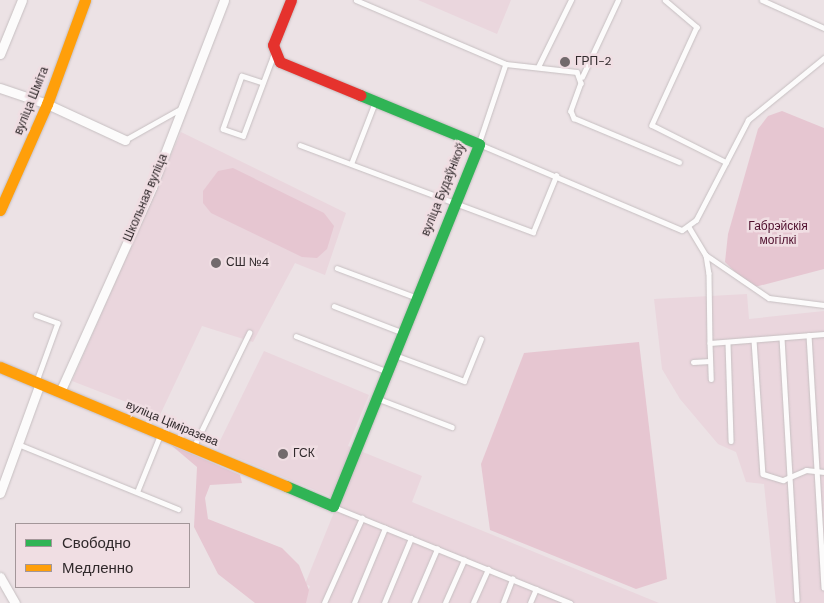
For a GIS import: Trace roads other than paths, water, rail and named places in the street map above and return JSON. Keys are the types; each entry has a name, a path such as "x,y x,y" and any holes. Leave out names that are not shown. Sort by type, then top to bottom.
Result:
{"street":[{"path":"0,54 22,0"},
{"name":"вуліца Шміта","path":"0,210 47,104 85,0"},
{"name":"Школьная вуліца","path":"60,392 183,108 224,0"},
{"path":"274,52 290,0"},
{"name":"вуліца Будаўнікоў","path":"274,52 284,65 478,144 333,506"},
{"path":"0,88 47,104 126,140"},
{"name":"вуліца Ціміразева","path":"0,366 333,506"},
{"path":"0,494 38,383"},
{"path":"0,578 13,602"}],"lane":[{"path":"356,0 506,64 538,67 582,77"},
{"path":"538,67 571,0"},
{"path":"618,0 582,77 570,111 574,118 679,162"},
{"path":"665,0 696,27 652,125 726,162"},
{"path":"762,0 773,2 824,28"},
{"path":"263,83 242,76 223,128 243,136 263,83 274,52"},
{"path":"689,227 748,120 824,58"},
{"path":"506,64 478,144 669,226 689,227"},
{"path":"351,164 374,102"},
{"path":"126,140 183,108"},
{"path":"300,145 455,201 532,232 556,176"},
{"path":"689,227 706,255 769,298 824,305"},
{"path":"706,255 711,379"},
{"path":"337,268 416,298"},
{"path":"334,306 403,332"},
{"path":"36,315 58,323 38,383"},
{"path":"194,448 249,333"},
{"path":"710,343 824,334"},
{"path":"809,335 824,588"},
{"path":"296,336 387,372"},
{"path":"782,338 797,600"},
{"path":"394,355 464,381 481,339"},
{"path":"754,340 761,467 772,479 783,480 790,476 816,471 824,472"},
{"path":"728,343 732,441"},
{"path":"693,362 710,361"},
{"path":"376,398 452,427"},
{"path":"137,492 161,434"},
{"path":"17,444 178,509"},
{"path":"333,506 536,589 558,601 570,603"},
{"path":"324,603 362,518"},
{"path":"354,603 386,528"},
{"path":"384,603 411,538"},
{"path":"414,603 438,549"},
{"path":"445,603 464,560"},
{"path":"473,603 488,569"},
{"path":"502,603 512,580"},
{"path":"530,603 536,589"}],"place":[{"name":"ГРП-2","path":"565,62"},
{"name":"СШ №4","path":"216,263"},
{"name":"ГСК","path":"283,454"}],"park label":[{"name":"Габрэйскія могілкі","path":"778,234"}]}
